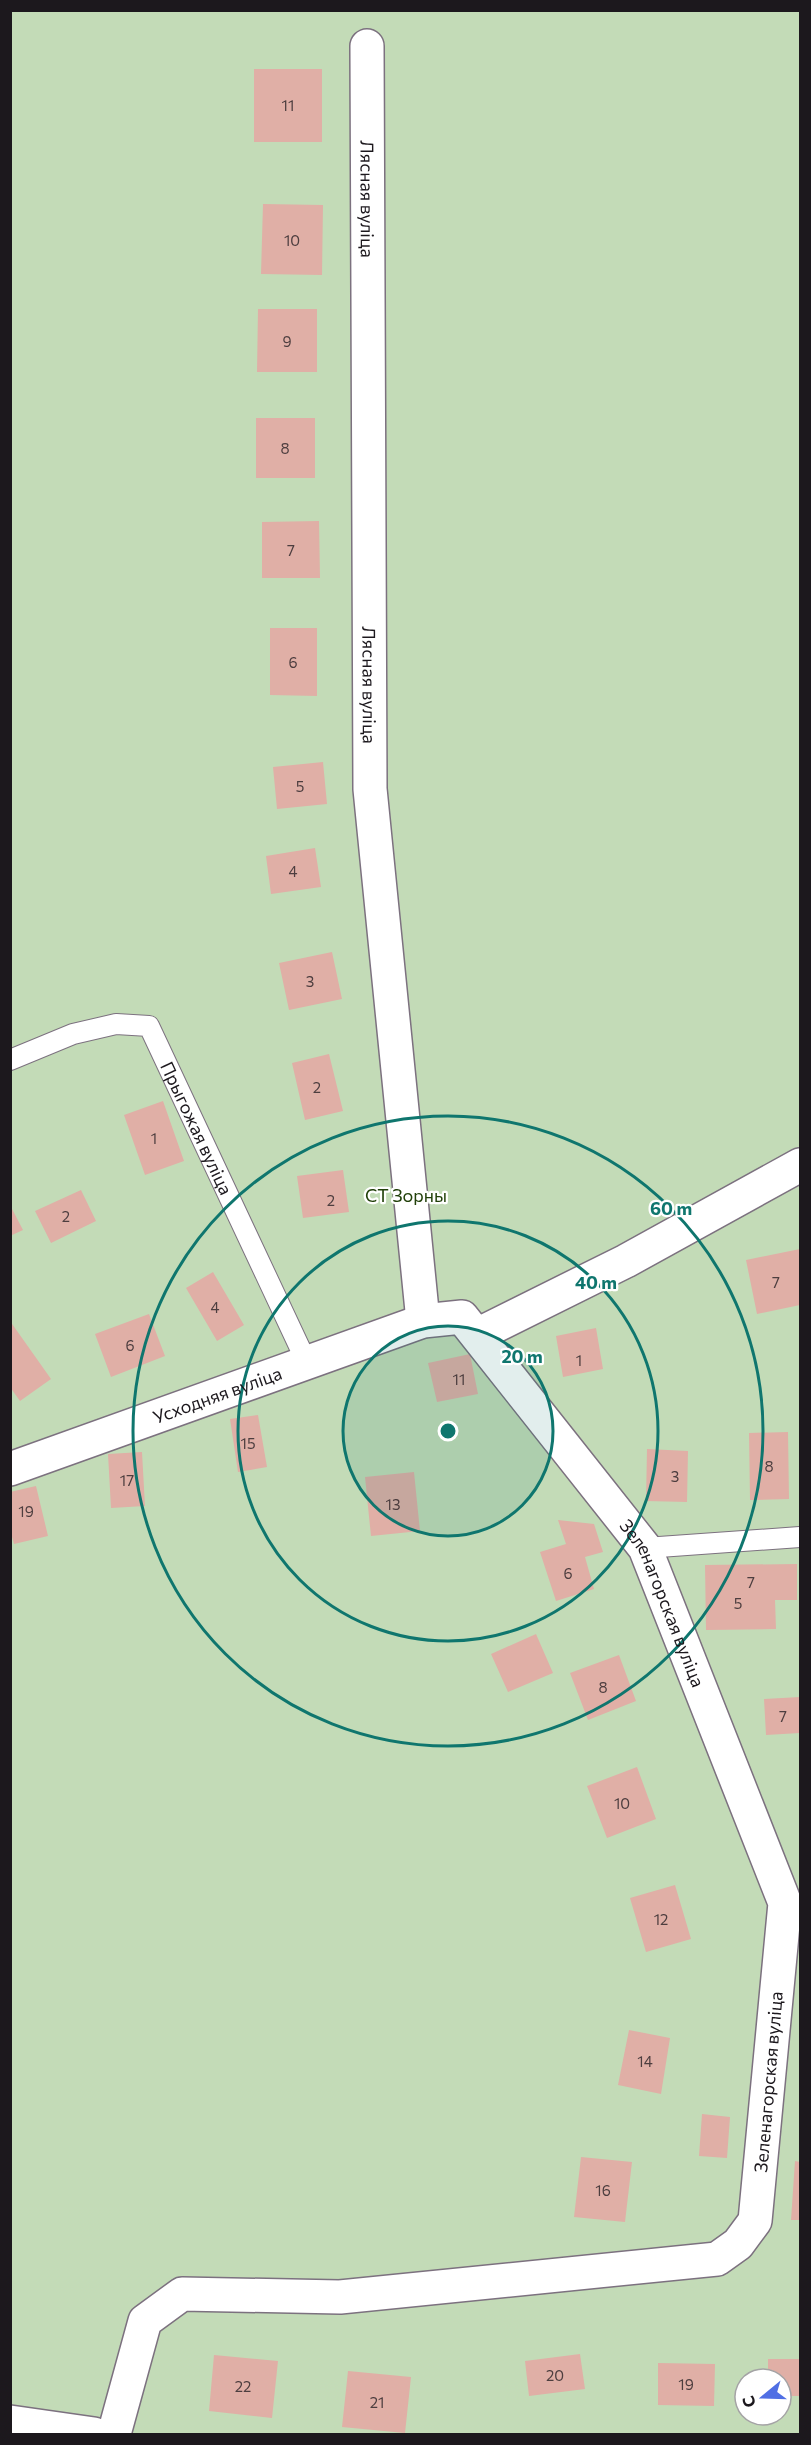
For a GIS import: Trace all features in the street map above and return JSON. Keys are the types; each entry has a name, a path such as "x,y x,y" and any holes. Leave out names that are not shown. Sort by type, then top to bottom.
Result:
{"street":[{"name":"Лясная вуліца","path":"367,46 370,789 423,1321"},
{"path":"477,1335 626,1261 801,1165"},
{"name":"Зеленагорская вуліца","path":"114,2434 145,2321 182,2294 340,2297 717,2259 738,2244 755,2221 793,1902 645,1548 462,1317 423,1321"},
{"name":"Усходняя вуліца","path":"10,1469 423,1321"},
{"path":"10,2422 94,2434"}],"lane":[{"name":"Прыгожая вуліца","path":"10,1060 73,1034 116,1024 149,1026 307,1363"},
{"path":"645,1548 801,1537"}],"green space":[{"name":"СТ Зорны","path":"11,11 800,11 800,2434 11,2434"}],"building":[{"path":"254,69 322,69 322,142 254,142"},
{"path":"263,204 323,205 322,275 261,274"},
{"path":"258,309 317,309 317,372 257,372"},
{"path":"256,418 315,418 315,478 256,478"},
{"path":"319,521 320,578 262,578 262,522"},
{"path":"270,628 317,628 317,696 270,695"},
{"path":"323,762 327,804 277,809 273,767"},
{"path":"315,848 321,887 271,894 266,856"},
{"path":"332,952 342,999 289,1010 279,963"},
{"path":"329,1054 343,1111 305,1120 292,1063"},
{"path":"163,1101 184,1161 145,1175 124,1115"},
{"path":"343,1170 349,1212 303,1218 297,1176"},
{"path":"81,1190 96,1221 51,1243 35,1211"},
{"path":"10,1205 23,1230 10,1236"},
{"path":"800,1249 800,1305 757,1314 746,1260"},
{"path":"213,1272 244,1325 217,1341 186,1288"},
{"path":"149,1314 165,1356 111,1377 95,1334"},
{"path":"10,1321 51,1379 20,1401 10,1387"},
{"path":"596,1328 603,1369 563,1377 556,1336"},
{"path":"470,1354 478,1394 437,1402 428,1363"},
{"path":"258,1415 267,1467 238,1472 230,1419"},
{"path":"788,1432 789,1499 750,1500 749,1433"},
{"path":"647,1449 688,1451 687,1502 646,1501"},
{"path":"142,1452 145,1506 111,1508 108,1454"},
{"path":"414,1472 420,1531 371,1536 365,1477"},
{"path":"36,1486 48,1536 14,1544 10,1530 10,1492"},
{"path":"558,1520 594,1524 603,1552 585,1557 594,1589 556,1601 540,1552 566,1544"},
{"path":"797,1564 797,1600 775,1600 776,1629 706,1630 705,1565"},
{"path":"536,1634 553,1673 508,1692 491,1654"},
{"path":"619,1655 636,1701 588,1720 570,1673"},
{"path":"800,1697 800,1733 766,1735 764,1699"},
{"path":"637,1767 656,1819 607,1838 587,1786"},
{"path":"675,1885 691,1939 646,1952 630,1898"},
{"path":"629,2030 670,2038 661,2094 618,2085"},
{"path":"702,2114 730,2117 727,2158 699,2156"},
{"path":"581,2157 632,2162 625,2222 574,2217"},
{"path":"795,2161 800,2162 800,2220 791,2220"},
{"path":"580,2354 585,2389 529,2396 525,2361"},
{"path":"214,2355 278,2361 272,2418 209,2411"},
{"path":"768,2359 800,2359 800,2396 793,2396 793,2367 768,2367"},
{"path":"658,2363 715,2364 714,2406 658,2405"},
{"path":"348,2371 411,2377 405,2433 342,2427"}]}
